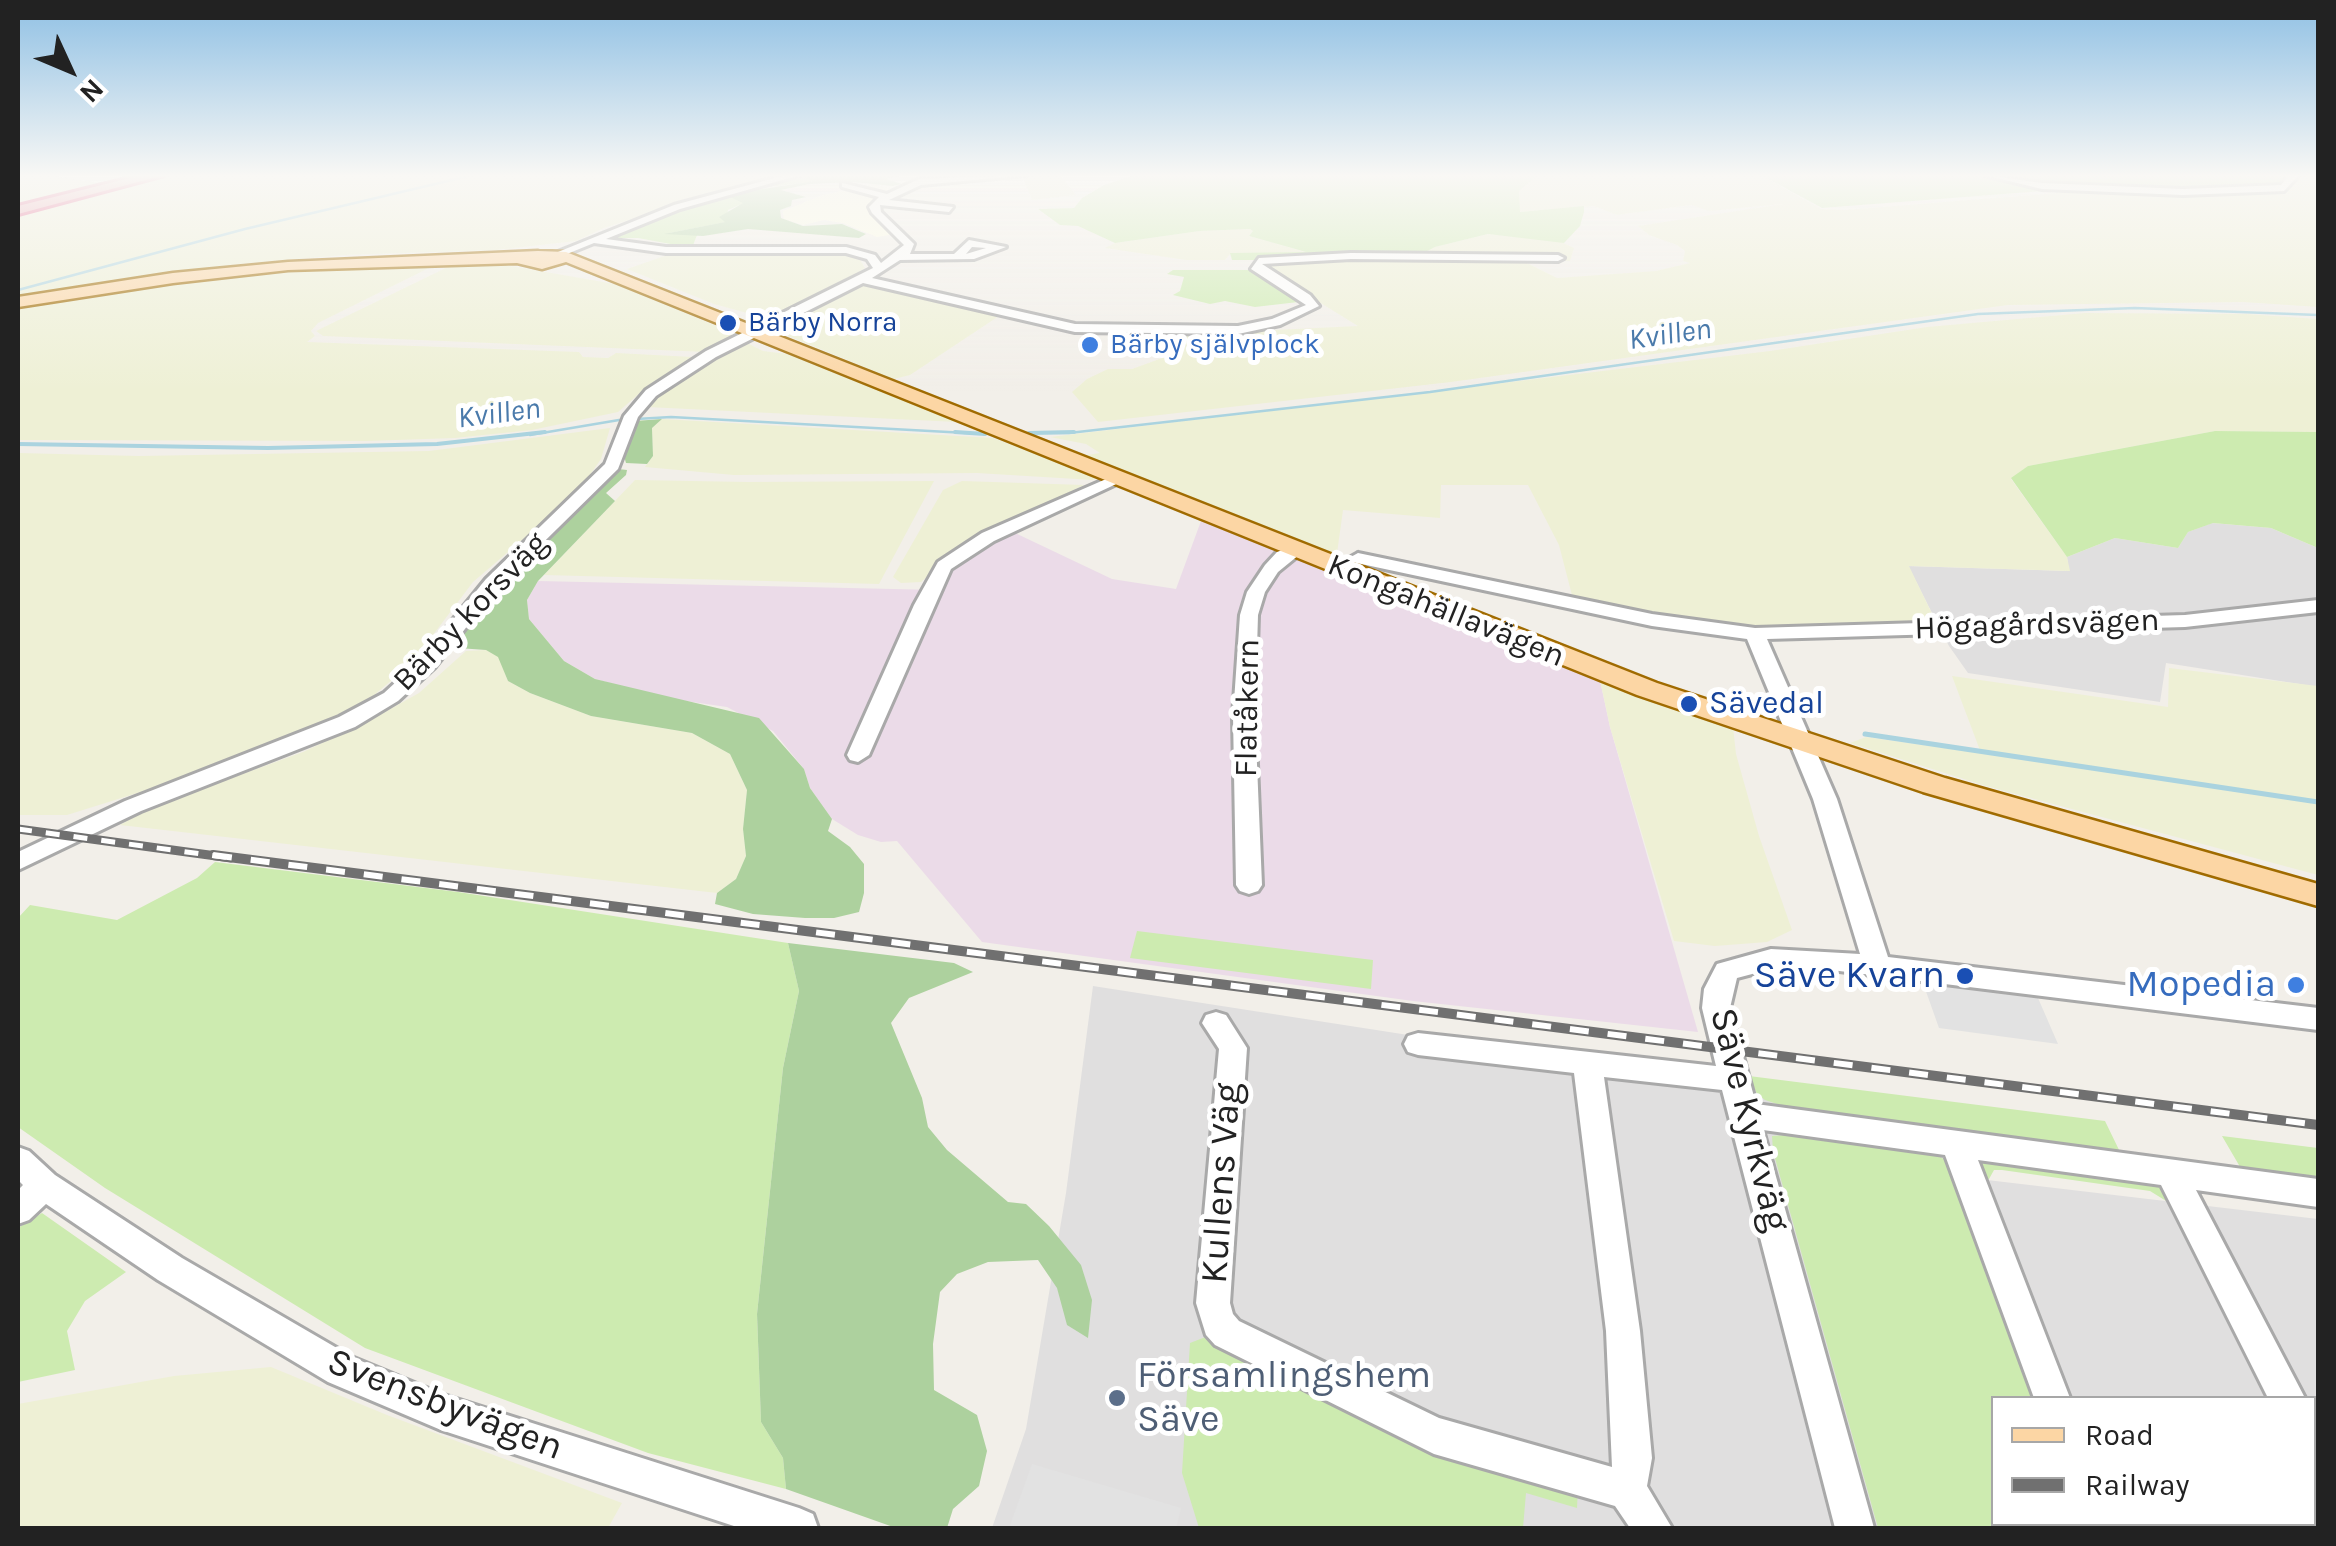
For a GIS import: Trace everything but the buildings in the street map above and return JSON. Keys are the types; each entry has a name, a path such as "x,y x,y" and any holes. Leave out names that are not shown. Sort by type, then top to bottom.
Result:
{"main road":[{"name":"Kongahällavägen","path":"535,261 561,256 1590,668 1802,743 2318,895"},
{"path":"18,302 264,268 411,259 535,261"},
{"name":"Kongahällavägen","path":"535,261 594,270"}],"street":[{"name":"Kongahällavägen","path":"561,256 578,247"},
{"path":"640,247 846,250 870,258 879,269"},
{"path":"900,256 907,247"},
{"path":"900,256 957,257"},
{"name":"Bärby korsväg","path":"18,862 133,806 347,722 397,692 428,663 486,588 612,466 636,408 667,380 900,256"},
{"path":"861,279 1076,328 1219,331 1266,326 1313,306 1255,267 1258,261 1351,256 1558,258"},
{"path":"858,755 922,605 944,566 956,554 988,537 1119,479"},
{"name":"Flatåkern","path":"1249,885 1244,716 1249,615 1256,592 1272,569 1296,550"},
{"name":"Högagårdsvägen","path":"1358,558 1652,620 1755,634 2186,621 2318,606"},
{"path":"1755,634 1825,799 1877,965 2318,1019"},
{"name":"Säve Kyrkväg","path":"1854,1528 1716,1008 1718,988 1727,972 1771,958 1877,965"},
{"name":"Kullens Väg","path":"1216,1023 1233,1048 1213,1303 1218,1323 1238,1339 1434,1435 1627,1490"},
{"path":"1418,1044 1734,1080"},
{"path":"1587,1062 1623,1332 1633,1458 1627,1490 1653,1528"},
{"path":"1744,1115 2318,1193"},
{"path":"1955,1141 2051,1396"},
{"name":"Svensbyvägen","path":"18,1160 44,1185 187,1279 341,1370 440,1412 799,1528"},
{"path":"2171,1174 2287,1396"},
{"path":"18,1210 44,1185"}],"shaded area":[{"path":"18,247 522,247 239,264 18,296"},
{"path":"1288,247 1309,253 1231,253 1225,260 1186,260 1105,248"},
{"path":"1435,247 1574,248 1570,261 1521,260 1557,278 1656,271 1690,263 1683,261 1685,251 1680,247 2318,247 2318,307 2243,302 2008,305 1451,382 1098,422 1072,392 1108,369 1132,369 1165,357 1172,351 1166,340 1169,335 1358,326 1262,267 1267,263 1416,258"},
{"path":"820,252 859,258 865,268 769,319 714,304 627,269 673,253"},
{"path":"488,262 615,284 736,334 706,352 323,336 316,331 456,263"},
{"path":"437,264 318,323 311,331 315,336 307,342 579,352 583,357 608,358 616,353 693,357 649,385 618,412 532,430 366,441 18,440 18,304 294,268"},
{"path":"861,284 999,316 910,375 894,379 776,331 778,323"},
{"path":"2085,313 2246,314 2318,319 2318,432 2215,431 2028,466 2011,479 2067,557 2070,571 1909,566 1936,622 1758,630 1661,618 1573,599 1559,545 1528,485 1441,485 1440,518 1343,510 1337,553 1315,550 1081,456 1100,453 1086,444 1050,437 1770,351 1927,327"},
{"path":"743,341 763,351 787,354 957,422 647,407 685,374"},
{"path":"662,419 993,438 1099,477 1093,480 977,473 734,475 645,467 653,456 652,428"},
{"path":"610,428 601,459 578,492 473,582 411,664 373,696 334,718 163,785 67,815 18,815 18,453 139,456 429,451"},
{"path":"635,480 934,481 879,584 544,575"},
{"path":"962,481 1084,485 962,545 921,582 901,583 893,577 943,490"},
{"path":"1201,521 1600,680 1698,1032 1413,1001 982,942 897,841 881,842 858,835 832,819 810,788 804,769 773,731 727,707 665,698 595,679 564,661 529,619 527,600 538,581 938,590 970,554 1013,532 1112,579 1176,589"},
{"path":"2212,523 2271,528 2318,548 2318,687 2166,663 2160,702 1968,673 1949,646 1908,566 2069,571 2067,557 2115,538 2178,548 2188,532"},
{"path":"486,650 499,657 508,681 530,693 591,716 692,733 730,754 747,790 743,829 746,856 736,879 717,893 120,825 152,807 303,752 367,722 419,693 466,651"},
{"path":"2169,668 2318,686 2318,875 1986,786 1850,743 1866,737 1981,753 1952,676 2168,707"},
{"path":"1600,680 1733,727 1736,754 1759,836 1792,930 1767,942 1715,946 1674,941 1610,727"},
{"path":"1923,983 2038,998 2058,1044 1939,1028"},
{"path":"1093,986 1981,1124 1987,1180 2318,1219 2318,1528 992,1528 1026,1429 1066,1193"},
{"path":"271,1367 622,1503 608,1528 18,1528 18,1404 174,1376"},
{"path":"1032,1464 1181,1508 1176,1528 1009,1528"}],"green space":[{"path":"1289,247 1435,247 1420,255 1232,260 1230,253 1306,252"},
{"path":"1173,270 1254,270 1307,301 1255,307 1225,301 1210,304 1173,295 1180,291 1184,277 1167,274"},
{"path":"662,419 652,428 653,456 647,464 626,463 624,456 635,421"},
{"path":"2215,431 2318,432 2318,548 2271,528 2213,523 2188,532 2178,548 2115,538 2067,557 2011,478 2028,466"},
{"path":"618,469 627,470 626,475 606,493 615,501 538,581 527,600 529,619 564,661 595,679 759,718 804,769 810,788 832,819 828,831 850,847 864,864 864,893 859,912 834,918 805,918 753,914 715,904 717,893 736,879 746,856 743,829 747,790 730,754 692,733 591,716 530,693 508,681 498,657 486,650 458,648 456,639 487,596"},
{"path":"215,862 458,892 788,943 799,991 783,1068 757,1314 761,1422 783,1458 786,1489 648,1453 365,1348 105,1188 18,1127 18,918 30,905 117,920 197,878"},
{"path":"1137,931 1373,960 1371,989 1130,958"},
{"path":"788,943 954,963 973,972 909,998 891,1023 922,1098 928,1127 947,1150 1008,1202 1026,1204 1049,1226 1081,1265 1092,1300 1088,1338 1067,1325 1057,1288 1038,1260 988,1262 957,1274 940,1292 933,1344 934,1390 977,1415 987,1451 979,1486 953,1509 947,1528 896,1528 786,1489 783,1458 761,1422 757,1314 783,1068 799,991"},
{"path":"1749,1076 2105,1121 2121,1154 1804,1113 1765,1100 1757,1094"},
{"path":"1772,1136 1933,1152 1945,1160 2031,1396 1991,1396 1991,1526 2079,1528 1878,1528"},
{"path":"2222,1136 2318,1148 2318,1182 2243,1172"},
{"path":"1983,1159 2156,1182 2176,1196 2171,1204 2150,1191 2002,1170 1994,1170 1989,1179 1982,1178 1976,1169"},
{"path":"42,1213 126,1272 85,1301 67,1331 75,1370 18,1382 18,1228"},
{"path":"1208,1336 1440,1457 1474,1460 1578,1487 1577,1508 1526,1493 1523,1528 1199,1528 1182,1473 1190,1343"}],"waterway":[{"path":"18,290 177,247"},
{"name":"Kvillen","path":"1074,432 1029,433 1069,433 1430,392 1978,314 2135,308 2318,315"},
{"name":"Kvillen","path":"530,435 619,420 671,417 985,434 955,432"},
{"name":"Kvillen","path":"18,444 268,448 437,444 545,432"},
{"path":"1865,734 2318,802"}],"railway":[{"path":"18,829 231,858"},
{"path":"213,855 2318,1125"}],"place":[{"name":"Bärby Norra","path":"728,323"},
{"name":"Bärby självplock","path":"1090,345"},
{"name":"Sävedal","path":"1689,704"},
{"name":"Säve Kvarn","path":"1965,976"},
{"name":"Mopedia","path":"2296,985"},
{"name":"Församlingshem Säve","path":"1117,1398"}]}
